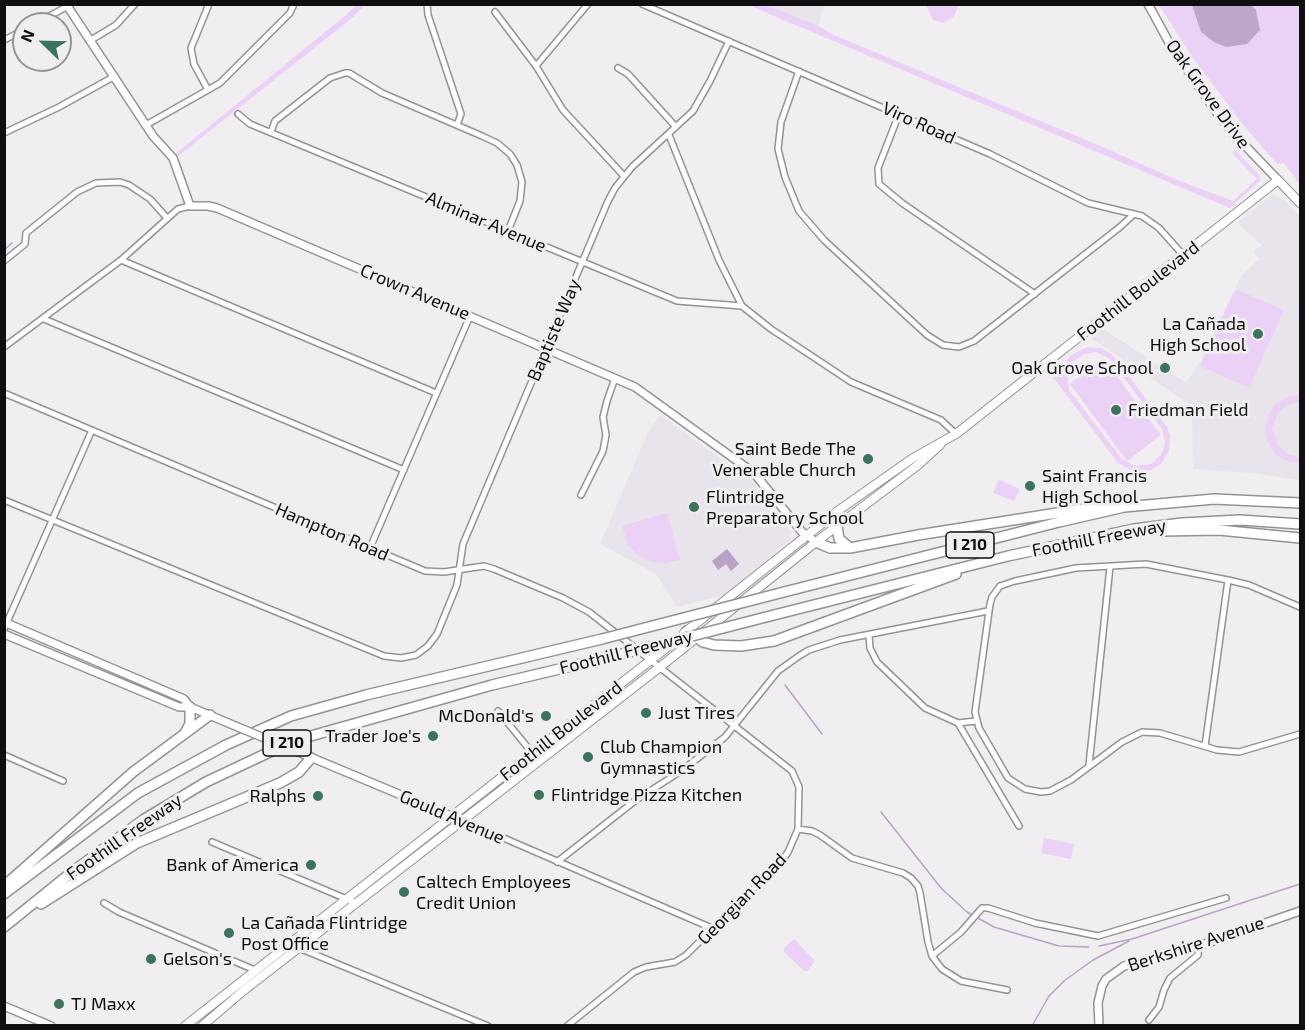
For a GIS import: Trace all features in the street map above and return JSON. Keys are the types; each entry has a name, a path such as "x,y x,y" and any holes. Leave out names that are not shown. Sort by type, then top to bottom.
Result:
{"highway":[{"path":"1272,500 1300,498"},
{"name":"Foothill Freeway","path":"4,894 138,793 226,745 291,717 366,695 602,639 1096,513 1158,503 1214,500 1272,500 1300,503"},
{"path":"816,542 830,548 850,548 918,534 1087,507 1158,503"},
{"name":"Foothill Freeway","path":"4,928 72,872 143,820 206,782 293,741 481,688 1008,556 1134,529 1182,523 1240,520 1300,524"},
{"path":"837,526 839,539 850,548"},
{"path":"1134,529 1219,530 1300,538"},
{"path":"687,631 714,645 756,645 774,641 1008,556"},
{"path":"184,734 190,724 190,707"},
{"path":"4,886 133,772 210,715"},
{"path":"4,928 137,843 280,783 299,772 307,756"}],"main road":[{"name":"Oak Grove Drive","path":"1278,180 1300,203"},
{"name":"Foothill Boulevard","path":"202,1026 1278,180"},
{"name":"Foothill Boulevard","path":"185,1026 652,661 807,536 913,458 941,444"}],"street":[{"path":"91,40 116,25 135,4"},
{"path":"208,90 194,64 191,48 209,4"},
{"path":"146,125 228,76 290,13 294,4"},
{"path":"427,4 428,15 461,114 457,125"},
{"path":"536,66 588,4"},
{"name":"Viro Road","path":"642,4 990,154 1088,202 1142,216 1160,228 1184,255"},
{"name":"Oak Grove Drive","path":"1148,4 1172,48 1214,109 1230,130 1278,180"},
{"path":"4,347 121,260 178,209 190,206 173,158 146,125 67,5"},
{"path":"495,12 536,66 563,110 624,176"},
{"name":"Baptiste Way","path":"52,520 384,656 400,658 416,655 438,634 457,585 463,544 608,201 624,176 693,111 729,42"},
{"path":"618,68 628,74 676,127"},
{"path":"799,71 781,122 778,149 799,211 824,240 927,335 943,345 959,347 983,335 1134,214"},
{"path":"271,132 275,121 330,78 345,73 354,76 382,93 497,143 510,154 520,172 522,192 508,231"},
{"path":"4,133 59,107 115,76"},
{"name":"Alminar Avenue","path":"238,114 250,124 677,301 742,306"},
{"path":"899,114 878,168 879,184 1035,294"},
{"path":"669,135 718,260 742,306 771,329 851,382 941,420 956,434"},
{"path":"4,261 25,244 26,233 76,192 96,183 120,182 129,185 150,199 167,218"},
{"name":"Crown Avenue","path":"190,206 217,208 635,387 754,473 802,532 816,542"},
{"path":"121,260 436,393"},
{"path":"370,548 470,316"},
{"path":"44,319 404,470"},
{"path":"581,495 603,451 606,435 603,417 615,378"},
{"name":"Hampton Road","path":"4,393 425,571 444,572 483,566 494,569 563,598 589,612 652,661"},
{"path":"5,625 92,430"},
{"path":"4,500 52,520"},
{"path":"1300,607 1249,585 1146,564 1059,571 1007,584 996,591 988,611 975,712 976,721 1008,778 1025,789 1041,792 1071,780 1122,742 1142,732 1160,733 1217,750 1239,752 1300,734"},
{"path":"1089,765 1110,567"},
{"path":"1205,746 1228,580"},
{"path":"557,862 636,800 681,771 725,737 786,664 809,650 823,645 988,611"},
{"name":"Gould Avenue","path":"5,625 184,699 190,707"},
{"name":"Gould Avenue","path":"4,634 179,707 190,707 210,715 462,820 714,929"},
{"path":"869,636 870,648 877,662 925,708 958,723 976,721"},
{"name":"Georgian Road","path":"567,1026 634,972 646,967 675,962 686,955 782,861 798,829 799,787 796,778 785,765 652,661"},
{"path":"498,711 538,760"},
{"path":"958,723 1019,826"},
{"path":"4,755 63,781"},
{"path":"798,829 820,835 852,858 903,873 911,878 921,893 932,956 942,969 961,981 1007,990"},
{"path":"212,842 345,900 357,903"},
{"path":"932,956 962,932 980,909 988,908 1035,923 1074,930 1091,936 1103,936 1226,898"},
{"path":"104,903 118,912 256,970 263,976"},
{"name":"Berkshire Avenue","path":"1099,1026 1099,993 1106,979 1116,971 1140,960 1199,946 1300,911"},
{"path":"291,942 299,948 488,1026"},
{"path":"1149,1020 1159,1007 1170,978 1198,956 1199,946"},
{"path":"4,1006 51,1026"}],"shaded area":[{"path":"926,4 959,5 954,16 944,23 933,20"},
{"path":"356,5 365,5 352,18 176,158 174,155"},
{"path":"748,5 767,5 1172,178 1233,201 1257,179 1232,153 1235,150 1260,176 1260,181 1230,208"},
{"path":"766,5 824,5 818,26"},
{"path":"1159,5 1300,5 1300,185 1284,163 1277,164 1245,127 1195,61"},
{"path":"1192,5 1251,5 1256,10 1260,30 1247,44 1226,47 1214,42 1201,32"},
{"name":"La Cañada High School","path":"1273,194 1285,201 1300,217 1300,480 1253,473 1193,469 1192,406 1091,338 1103,329 1186,383 1207,351 1241,276 1259,259 1253,252 1262,245 1237,223"},
{"path":"1238,290 1284,310 1249,388 1200,366 1233,293"},
{"path":"1087,347 1101,348 1113,355 1167,427 1170,436 1169,450 1162,463 1145,472 1135,472 1118,463 1053,377 1057,373 1061,378 1064,364 1070,356","holes":["1096,352 1110,359 1162,429 1164,449 1151,464 1136,466 1122,459 1069,390 1067,374 1071,363 1084,354"]},
{"name":"Friedman Field","path":"1104,359 1161,435 1127,461 1070,384"},
{"path":"1300,395 1300,402 1287,405 1278,413 1272,429 1278,445 1287,454 1300,457 1300,464 1284,460 1275,454 1267,440 1265,429 1269,414 1275,405 1289,396"},
{"name":"Flintridge Preparatory School","path":"660,415 753,482 791,531 790,540 724,595 677,607 656,574 600,544 648,432"},
{"path":"999,480 1020,489 1014,501 993,493"},
{"path":"667,513 680,560 666,563 652,562 639,556 628,545 622,526"},
{"path":"727,549 739,564 731,571 726,564 718,570 712,561"},
{"path":"1044,838 1074,844 1071,859 1041,853"},
{"path":"794,939 814,960 807,971 804,971 784,952 784,948"}],"waterway":[{"path":"4,250 12,243"},
{"path":"785,685 822,734"},
{"path":"881,812 941,888 967,912 994,927 1059,946 1089,947"},
{"path":"1099,946 1132,939 1300,884"},
{"path":"1032,1026 1049,996 1064,981 1093,960 1129,941"}],"place":[{"name":"La Cañada High School","path":"1258,334"},
{"name":"Oak Grove School","path":"1165,368"},
{"name":"Friedman Field","path":"1116,410"},
{"name":"Saint Bede The Venerable Church","path":"868,459"},
{"name":"Saint Francis High School","path":"1030,486"},
{"name":"Flintridge Preparatory School","path":"694,507"},
{"name":"Just Tires","path":"646,713"},
{"name":"McDonald's","path":"546,716"},
{"name":"Trader Joe's","path":"433,736"},
{"name":"Club Champion Gymnastics","path":"588,757"},
{"name":"Flintridge Pizza Kitchen","path":"539,795"},
{"name":"Ralphs","path":"318,796"},
{"name":"Bank of America","path":"311,865"},
{"name":"Caltech Employees Credit Union","path":"404,892"},
{"name":"La Cañada Flintridge Post Office","path":"229,933"},
{"name":"Gelson's","path":"151,959"},
{"name":"TJ Maxx","path":"59,1004"}]}
